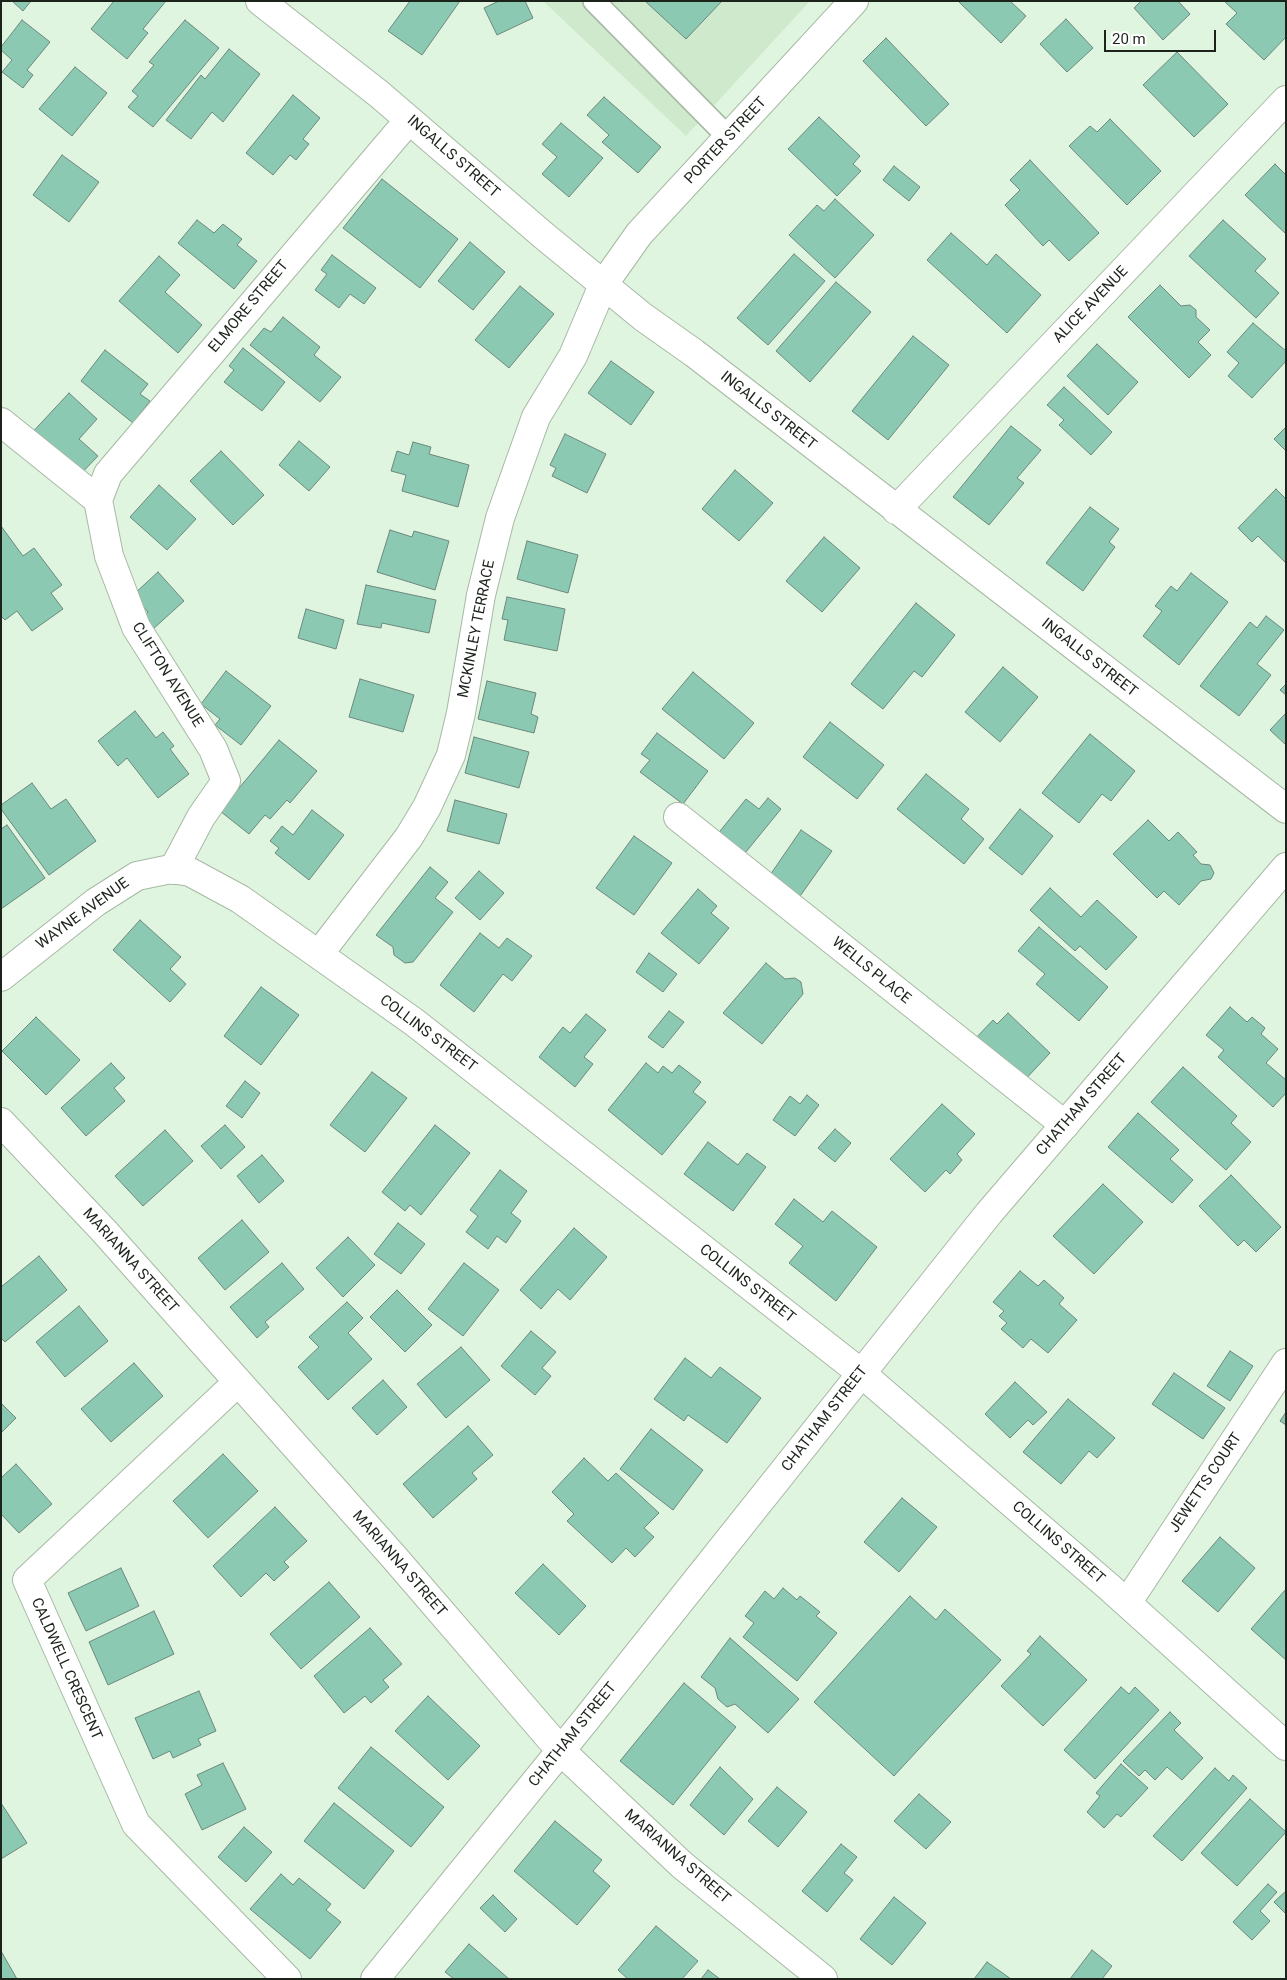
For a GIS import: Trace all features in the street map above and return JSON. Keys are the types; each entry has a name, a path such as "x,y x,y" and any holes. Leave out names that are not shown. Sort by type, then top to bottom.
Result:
{"street":[{"name":"INGALLS STREET","path":"260,1 409,120 604,285 1286,809"},
{"name":"PORTER STREET","path":"604,285 639,234 854,1"},
{"name":"ALICE AVENUE","path":"896,510 1286,100"},
{"name":"ELMORE STREET","path":"98,500 108,474 409,120"},
{"name":"MCKINLEY TERRACE","path":"319,954 409,837 428,807 451,756 462,713 481,596 500,518 536,418 573,356 604,285"},
{"path":"1,422 98,500"},
{"name":"CLIFTON AVENUE","path":"98,500 109,556 136,627 213,749 226,781 201,818 174,870"},
{"name":"WELLS PLACE","path":"678,816 1065,1125"},
{"name":"CHATHAM STREET","path":"375,1979 560,1751 989,1213 1286,867"},
{"name":"COLLINS STREET","path":"174,870 190,872 240,899 414,1022 861,1374 1283,1740"},
{"name":"WAYNE AVENUE","path":"1,977 96,902 137,876 174,870"},
{"name":"MARIANNA STREET","path":"1,1122 104,1231 560,1751 682,1865 823,1979"},
{"name":"JEWETTS COURT","path":"1127,1603 1286,1363"},
{"name":"CALDWELL CRESCENT","path":"238,1382 27,1580 136,1824 287,1979"}],"lane":[{"path":"594,1 729,138"}],"shaded area":[{"path":"543,1 810,1 686,136"}],"building":[{"path":"12,1 31,1 23,11"},
{"path":"114,1 166,1 143,29 148,33 127,59 91,29"},
{"path":"410,1 460,1 422,55 388,31"},
{"path":"499,1 525,1 533,18 497,35 484,8"},
{"path":"645,1 722,1 686,39"},
{"path":"958,1 1010,1 1026,16 1001,43"},
{"path":"1141,1 1178,1 1190,14 1163,40 1134,8"},
{"path":"1224,1 1286,1 1286,37 1264,60 1226,24 1237,13"},
{"path":"1066,19 1093,48 1067,72 1040,44"},
{"path":"22,20 50,42 27,70 33,75 23,88 2,72 12,60 1,50 1,47"},
{"path":"185,20 219,48 153,127 128,107 138,96 132,91 154,65 149,62"},
{"path":"886,38 949,104 926,126 863,61"},
{"path":"229,49 260,74 223,122 212,112 191,139 166,120 201,75 205,79"},
{"path":"1177,52 1228,104 1194,137 1143,85"},
{"path":"75,67 107,93 72,136 39,109"},
{"path":"293,95 320,118 303,139 309,144 296,160 290,155 273,175 246,153"},
{"path":"604,97 661,147 638,173 602,142 609,135 587,115"},
{"path":"819,117 860,156 853,164 861,171 837,196 788,149"},
{"path":"1110,119 1161,171 1127,205 1069,146 1090,126 1097,132"},
{"path":"561,123 603,158 569,197 542,174 557,157 542,144"},
{"path":"62,155 99,182 69,222 33,195"},
{"path":"1030,160 1099,233 1069,261 1049,240 1043,246 1005,205 1020,190 1010,180"},
{"path":"1275,164 1286,175 1286,234 1245,195"},
{"path":"894,166 920,187 909,201 883,180"},
{"path":"382,179 458,239 420,288 343,228"},
{"path":"835,199 874,235 835,278 789,235 817,205 824,211"},
{"path":"197,220 214,233 223,224 242,239 237,245 257,261 234,289 178,243"},
{"path":"1223,220 1266,259 1255,271 1279,293 1256,318 1189,256"},
{"path":"951,233 987,265 996,254 1041,295 1007,333 927,260"},
{"path":"470,242 505,272 473,310 438,281"},
{"path":"794,254 825,281 768,345 737,318"},
{"path":"332,255 376,288 364,304 350,294 339,308 315,290 327,274 321,270"},
{"path":"159,256 180,275 165,292 202,325 178,353 119,301"},
{"path":"836,282 871,312 810,382 776,351"},
{"path":"1160,285 1181,306 1190,305 1196,310 1196,317 1210,330 1198,342 1211,355 1189,378 1128,317"},
{"path":"520,286 554,314 509,368 475,340"},
{"path":"283,317 320,347 314,355 341,377 320,402 250,345 264,328 271,332"},
{"path":"1253,323 1286,351 1286,361 1252,398 1228,376 1239,363 1227,352"},
{"path":"913,336 949,365 888,440 852,411"},
{"path":"1097,344 1138,382 1108,415 1067,376"},
{"path":"243,348 285,382 262,411 224,382 234,370 229,366"},
{"path":"105,350 148,384 140,394 150,401 133,423 81,381"},
{"path":"611,361 654,392 631,425 588,393"},
{"path":"1064,387 1112,432 1091,455 1059,425 1064,420 1047,405"},
{"path":"69,393 97,419 79,439 98,456 75,480 28,437"},
{"path":"1011,426 1041,450 1017,478 1024,483 989,525 953,497"},
{"path":"1286,427 1286,451 1274,439"},
{"path":"565,434 606,454 587,493 552,476 556,468 550,465"},
{"path":"299,441 330,467 309,491 279,465"},
{"path":"413,442 431,447 429,454 469,465 458,507 402,491 406,475 391,471 397,451 409,455"},
{"path":"221,451 264,495 233,525 190,481"},
{"path":"735,470 773,503 739,541 702,509"},
{"path":"159,485 196,519 167,550 130,517"},
{"path":"1276,489 1286,499 1286,563 1258,536 1252,542 1238,528"},
{"path":"1090,507 1119,529 1109,542 1115,547 1083,591 1046,563"},
{"path":"1,526 23,556 34,548 62,585 51,593 63,609 32,631 17,611 5,620 1,616"},
{"path":"390,530 412,537 414,531 449,541 435,590 377,572"},
{"path":"824,537 860,568 822,612 786,581"},
{"path":"527,541 578,555 568,593 517,579"},
{"path":"158,572 184,601 153,629 142,617 148,612 133,595"},
{"path":"1191,573 1228,602 1179,665 1143,636 1162,611 1155,606 1171,586 1177,591"},
{"path":"366,585 436,600 429,633 382,623 381,628 357,624"},
{"path":"507,597 565,609 557,651 504,640 508,620 502,619"},
{"path":"916,603 955,635 922,677 914,671 883,709 851,684"},
{"path":"306,609 344,620 336,649 298,638"},
{"path":"1266,616 1284,630 1257,664 1271,675 1239,716 1200,686 1250,622 1257,628"},
{"path":"1003,667 1038,697 1000,742 965,712"},
{"path":"226,671 271,706 241,745 215,725 220,719 201,704"},
{"path":"693,672 754,723 724,759 662,709"},
{"path":"360,679 414,695 403,732 349,717"},
{"path":"487,681 536,693 531,714 538,717 534,733 478,719"},
{"path":"1286,684 1286,695 1280,690"},
{"path":"135,711 156,738 163,732 174,746 170,749 189,774 158,798 127,758 118,766 98,741"},
{"path":"1286,713 1286,745 1270,730"},
{"path":"830,722 884,765 857,799 803,757"},
{"path":"657,733 708,771 683,804 640,772 650,760 641,754"},
{"path":"1090,734 1135,771 1111,801 1102,794 1079,823 1042,793"},
{"path":"474,737 529,752 519,788 465,773"},
{"path":"279,740 317,771 290,803 287,800 270,819 265,815 249,834 220,811"},
{"path":"926,774 969,809 961,819 984,839 964,864 897,809"},
{"path":"32,783 51,809 66,799 96,841 49,875 1,809 1,805"},
{"path":"768,798 781,809 741,858 716,836 746,799 759,809"},
{"path":"455,800 507,814 499,844 447,831"},
{"path":"1020,809 1053,836 1022,875 989,848"},
{"path":"312,810 344,835 309,880 275,853 279,848 270,841 282,826 293,835"},
{"path":"1148,820 1169,841 1178,832 1197,852 1193,855 1201,864 1210,865 1214,873 1211,879 1201,881 1179,905 1164,891 1157,898 1113,854"},
{"path":"7,825 45,878 1,909 1,829"},
{"path":"801,830 832,851 798,899 768,878"},
{"path":"634,836 672,863 634,915 596,888"},
{"path":"430,867 448,882 435,898 453,912 413,962 405,963 394,955 393,947 376,935"},
{"path":"479,871 504,893 480,920 455,898"},
{"path":"1050,888 1081,917 1097,900 1137,937 1106,970 1080,946 1075,951 1030,910"},
{"path":"698,889 717,906 711,913 729,928 699,964 661,933"},
{"path":"140,920 181,957 170,969 186,984 170,1002 113,950"},
{"path":"1039,927 1108,987 1079,1021 1036,984 1045,974 1018,951"},
{"path":"480,933 499,948 507,938 532,956 512,981 503,974 474,1012 440,985"},
{"path":"649,953 677,974 663,992 636,972"},
{"path":"766,963 785,979 795,978 801,982 803,994 762,1044 723,1013"},
{"path":"261,987 299,1015 261,1065 224,1036"},
{"path":"1230,1007 1247,1022 1252,1017 1265,1028 1261,1034 1278,1049 1266,1063 1286,1080 1286,1093 1273,1107 1218,1057 1224,1050 1206,1035"},
{"path":"669,1011 684,1022 663,1048 648,1037"},
{"path":"1008,1013 1050,1053 1021,1084 974,1040 993,1020 997,1024"},
{"path":"586,1014 606,1030 584,1057 593,1064 575,1087 539,1057 563,1027 570,1033"},
{"path":"36,1017 80,1060 46,1095 2,1051"},
{"path":"111,1063 125,1078 114,1088 125,1101 86,1136 61,1108"},
{"path":"646,1063 658,1073 663,1066 672,1073 679,1065 701,1082 693,1092 706,1102 662,1155 608,1110"},
{"path":"1183,1067 1237,1116 1231,1123 1251,1142 1226,1170 1151,1102"},
{"path":"372,1072 407,1098 365,1152 330,1125"},
{"path":"245,1081 260,1093 242,1118 226,1106"},
{"path":"807,1095 819,1105 795,1136 773,1120 790,1096 800,1104"},
{"path":"942,1104 975,1134 957,1154 962,1160 950,1174 946,1170 925,1192 890,1159"},
{"path":"1138,1113 1179,1150 1170,1159 1193,1180 1172,1203 1108,1147"},
{"path":"225,1125 245,1147 221,1169 201,1146"},
{"path":"435,1125 470,1153 421,1215 410,1205 405,1211 382,1192"},
{"path":"835,1129 851,1143 835,1162 818,1148"},
{"path":"165,1130 193,1161 143,1206 115,1176"},
{"path":"708,1142 738,1165 747,1153 766,1167 733,1211 684,1174"},
{"path":"262,1155 284,1181 259,1203 237,1176"},
{"path":"500,1170 527,1191 511,1213 521,1221 506,1243 497,1236 488,1249 466,1232 478,1216 470,1210"},
{"path":"1231,1175 1281,1227 1256,1252 1244,1240 1238,1246 1199,1206"},
{"path":"1103,1184 1143,1222 1094,1274 1053,1236"},
{"path":"794,1199 823,1222 832,1211 877,1247 836,1301 789,1263 803,1246 775,1224"},
{"path":"242,1220 269,1252 225,1290 198,1258"},
{"path":"398,1223 425,1244 401,1274 374,1254"},
{"path":"574,1228 607,1257 570,1300 558,1289 541,1309 520,1290"},
{"path":"348,1237 375,1265 343,1297 316,1268"},
{"path":"39,1256 67,1290 5,1342 1,1338 1,1287"},
{"path":"282,1263 304,1289 265,1322 269,1327 257,1338 230,1307"},
{"path":"464,1263 499,1290 463,1336 428,1309"},
{"path":"1020,1271 1038,1286 1044,1280 1064,1298 1059,1304 1077,1320 1048,1353 1031,1339 1023,1348 1001,1329 1007,1323 999,1316 1004,1311 993,1302"},
{"path":"397,1290 432,1325 405,1352 370,1317"},
{"path":"347,1302 363,1318 348,1333 372,1359 328,1400 298,1367 319,1347 309,1337"},
{"path":"79,1306 108,1341 65,1377 36,1342"},
{"path":"531,1331 556,1352 542,1368 551,1376 535,1395 501,1366"},
{"path":"461,1347 490,1380 446,1418 417,1384"},
{"path":"1230,1351 1253,1366 1230,1401 1207,1386"},
{"path":"685,1358 711,1378 720,1367 761,1398 727,1443 688,1415 684,1421 654,1399"},
{"path":"134,1363 163,1396 111,1442 81,1409"},
{"path":"1174,1373 1225,1408 1203,1439 1152,1404"},
{"path":"383,1380 407,1407 377,1435 352,1408"},
{"path":"1015,1382 1047,1412 1033,1425 1028,1420 1010,1438 985,1414"},
{"path":"1068,1399 1115,1438 1097,1458 1089,1451 1061,1484 1023,1452"},
{"path":"1,1403 16,1418 1,1433"},
{"path":"1286,1412 1286,1425 1280,1421"},
{"path":"468,1426 493,1455 472,1473 477,1479 433,1518 403,1484"},
{"path":"651,1429 703,1470 673,1510 620,1469"},
{"path":"223,1454 258,1491 208,1538 173,1501"},
{"path":"584,1458 608,1481 616,1473 659,1513 644,1528 654,1537 635,1557 626,1548 612,1563 567,1521 574,1514 552,1492"},
{"path":"16,1464 52,1504 19,1533 1,1514 1,1478"},
{"path":"902,1498 937,1527 899,1572 864,1542"},
{"path":"275,1507 307,1541 284,1562 289,1567 274,1581 266,1573 241,1597 213,1566"},
{"path":"1220,1537 1255,1568 1218,1612 1182,1581"},
{"path":"543,1564 586,1606 559,1635 515,1593"},
{"path":"121,1568 139,1606 86,1631 68,1593"},
{"path":"329,1582 360,1617 301,1669 270,1634"},
{"path":"783,1588 797,1600 800,1596 820,1612 816,1616 837,1633 797,1681 743,1637 754,1623 745,1616 765,1591 774,1599"},
{"path":"1286,1589 1286,1660 1251,1629"},
{"path":"910,1596 936,1620 945,1609 1001,1660 894,1776 814,1702"},
{"path":"154,1611 174,1654 108,1685 89,1642"},
{"path":"370,1628 402,1664 383,1680 389,1687 371,1703 365,1696 344,1713 314,1676"},
{"path":"1040,1636 1087,1680 1043,1726 1001,1686 1031,1654 1027,1651"},
{"path":"730,1638 799,1699 768,1733 735,1704 727,1707 718,1699 715,1688 701,1677"},
{"path":"684,1683 736,1727 673,1805 620,1761"},
{"path":"1121,1687 1129,1694 1135,1687 1159,1710 1095,1779 1064,1750"},
{"path":"199,1691 216,1731 198,1739 201,1745 173,1758 170,1751 153,1759 135,1718"},
{"path":"428,1696 480,1746 448,1780 395,1731"},
{"path":"1170,1712 1181,1723 1174,1730 1203,1758 1182,1780 1167,1767 1155,1780 1145,1770 1139,1776 1123,1761"},
{"path":"371,1747 444,1807 411,1847 338,1788"},
{"path":"223,1763 246,1809 202,1830 185,1794 202,1785 197,1775"},
{"path":"1121,1764 1148,1788 1121,1817 1117,1814 1104,1828 1087,1812 1100,1796 1096,1793"},
{"path":"720,1767 753,1799 724,1835 690,1805"},
{"path":"1215,1768 1229,1781 1233,1775 1247,1788 1182,1861 1153,1836"},
{"path":"777,1787 807,1812 778,1847 748,1821"},
{"path":"919,1794 951,1822 926,1849 894,1821"},
{"path":"1250,1799 1286,1832 1237,1886 1201,1853"},
{"path":"1,1803 27,1843 1,1859"},
{"path":"334,1803 394,1851 364,1889 304,1841"},
{"path":"555,1821 602,1860 593,1871 610,1886 577,1925 514,1871"},
{"path":"244,1827 272,1852 246,1882 218,1857"},
{"path":"841,1844 857,1857 844,1873 853,1880 827,1912 802,1891"},
{"path":"281,1874 293,1885 299,1878 331,1904 326,1910 341,1922 310,1959 250,1909"},
{"path":"1268,1884 1277,1892 1260,1911 1270,1921 1252,1940 1233,1922"},
{"path":"1286,1891 1286,1914 1274,1902"},
{"path":"493,1895 517,1919 505,1932 480,1908"},
{"path":"894,1897 926,1923 892,1965 860,1939"},
{"path":"656,1926 698,1961 682,1979 628,1979 618,1970"},
{"path":"469,1944 509,1979 454,1979 445,1972"},
{"path":"1092,1950 1112,1966 1102,1979 1070,1979"},
{"path":"1,1951 17,1979 1,1979"},
{"path":"987,1962 1011,1979 974,1979"},
{"path":"708,1970 720,1979 701,1979"}]}
